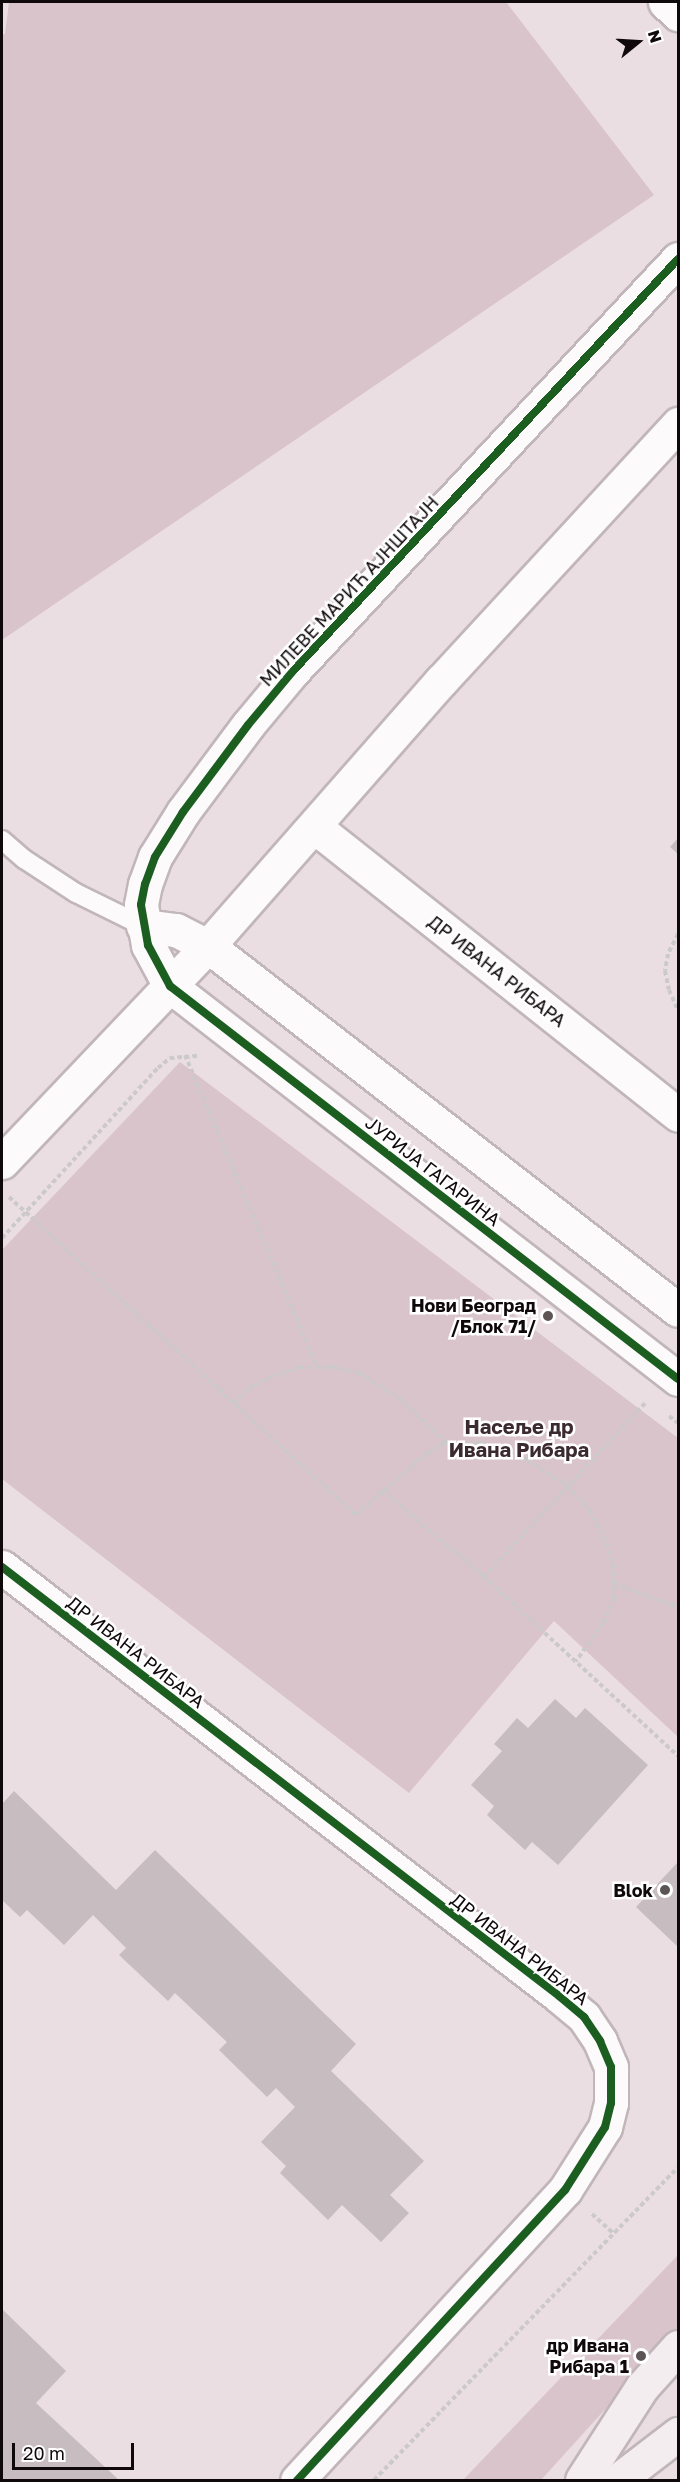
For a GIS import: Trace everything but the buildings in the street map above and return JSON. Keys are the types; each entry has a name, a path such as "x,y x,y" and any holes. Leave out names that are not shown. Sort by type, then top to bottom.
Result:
{"street":[{"path":"665,2 678,14"},
{"name":"МИЛЕВЕ МАРИЋ АЈНШТАЈН","path":"170,986 155,962 143,926 141,905 145,884 155,857 183,812 248,725 293,671 678,259"},
{"path":"2,1162 208,946 441,681 678,424"},
{"name":"ДР ИВАНА РИБАРА","path":"315,827 678,1115"},
{"path":"143,926 176,930 208,946 678,1310"},
{"name":"ЈУРИЈА ГАГАРИНА","path":"170,986 678,1379"},
{"name":"ДР ИВАНА РИБАРА","path":"2,1567 559,1996 584,2018 600,2041 611,2067 611,2103 606,2127 565,2190 297,2481"},
{"path":"582,2481 642,2387 678,2347"},
{"path":"618,2481 678,2434"}],"lane":[{"path":"2,840 24,859 76,893 143,926"}],"path":[{"path":"678,934 668,954 665,971 669,990 678,1010"},
{"path":"2,1238 158,1068 170,1058 185,1055 201,1056"},
{"path":"185,1055 317,1366"},
{"path":"2,1191 356,1515 427,1453 446,1443 482,1443 528,1460 568,1486 590,1510 606,1543 613,1564 614,1584 614,1598 603,1623 576,1660"},
{"path":"233,1403 254,1385 274,1376 300,1367 333,1366 359,1373 399,1398 446,1443"},
{"path":"639,1392 656,1406"},
{"path":"484,1577 648,1400"},
{"path":"663,1411 678,1423"},
{"path":"382,1490 484,1577 678,1756"},
{"path":"614,1584 678,1607"},
{"path":"374,2481 678,2167"},
{"path":"587,2209 613,2233"}],"shaded area":[{"path":"9,2 506,2 654,195 2,640 2,35 5,34"},
{"path":"180,1062 678,1438 678,1737 554,1621 409,1793 2,1479 2,1250"},
{"path":"678,2255 678,2329 541,2480 463,2480"}],"cycle path":[{"path":"678,259 293,671 248,725 183,812 155,857 145,884 141,905 148,945 170,986 678,1379"},
{"path":"2,1567 559,1996 584,2017 600,2041 611,2067 611,2103 605,2127 565,2190 297,2480"}],"place":[{"name":"Нови Београд /Блок 71/","path":"548,1316"},
{"name":"Blok","path":"665,1890"},
{"name":"др Ивана Рибара 1","path":"641,2356"}],"district":[{"name":"Насеље др Ивана Рибара","path":"519,1438"}]}
